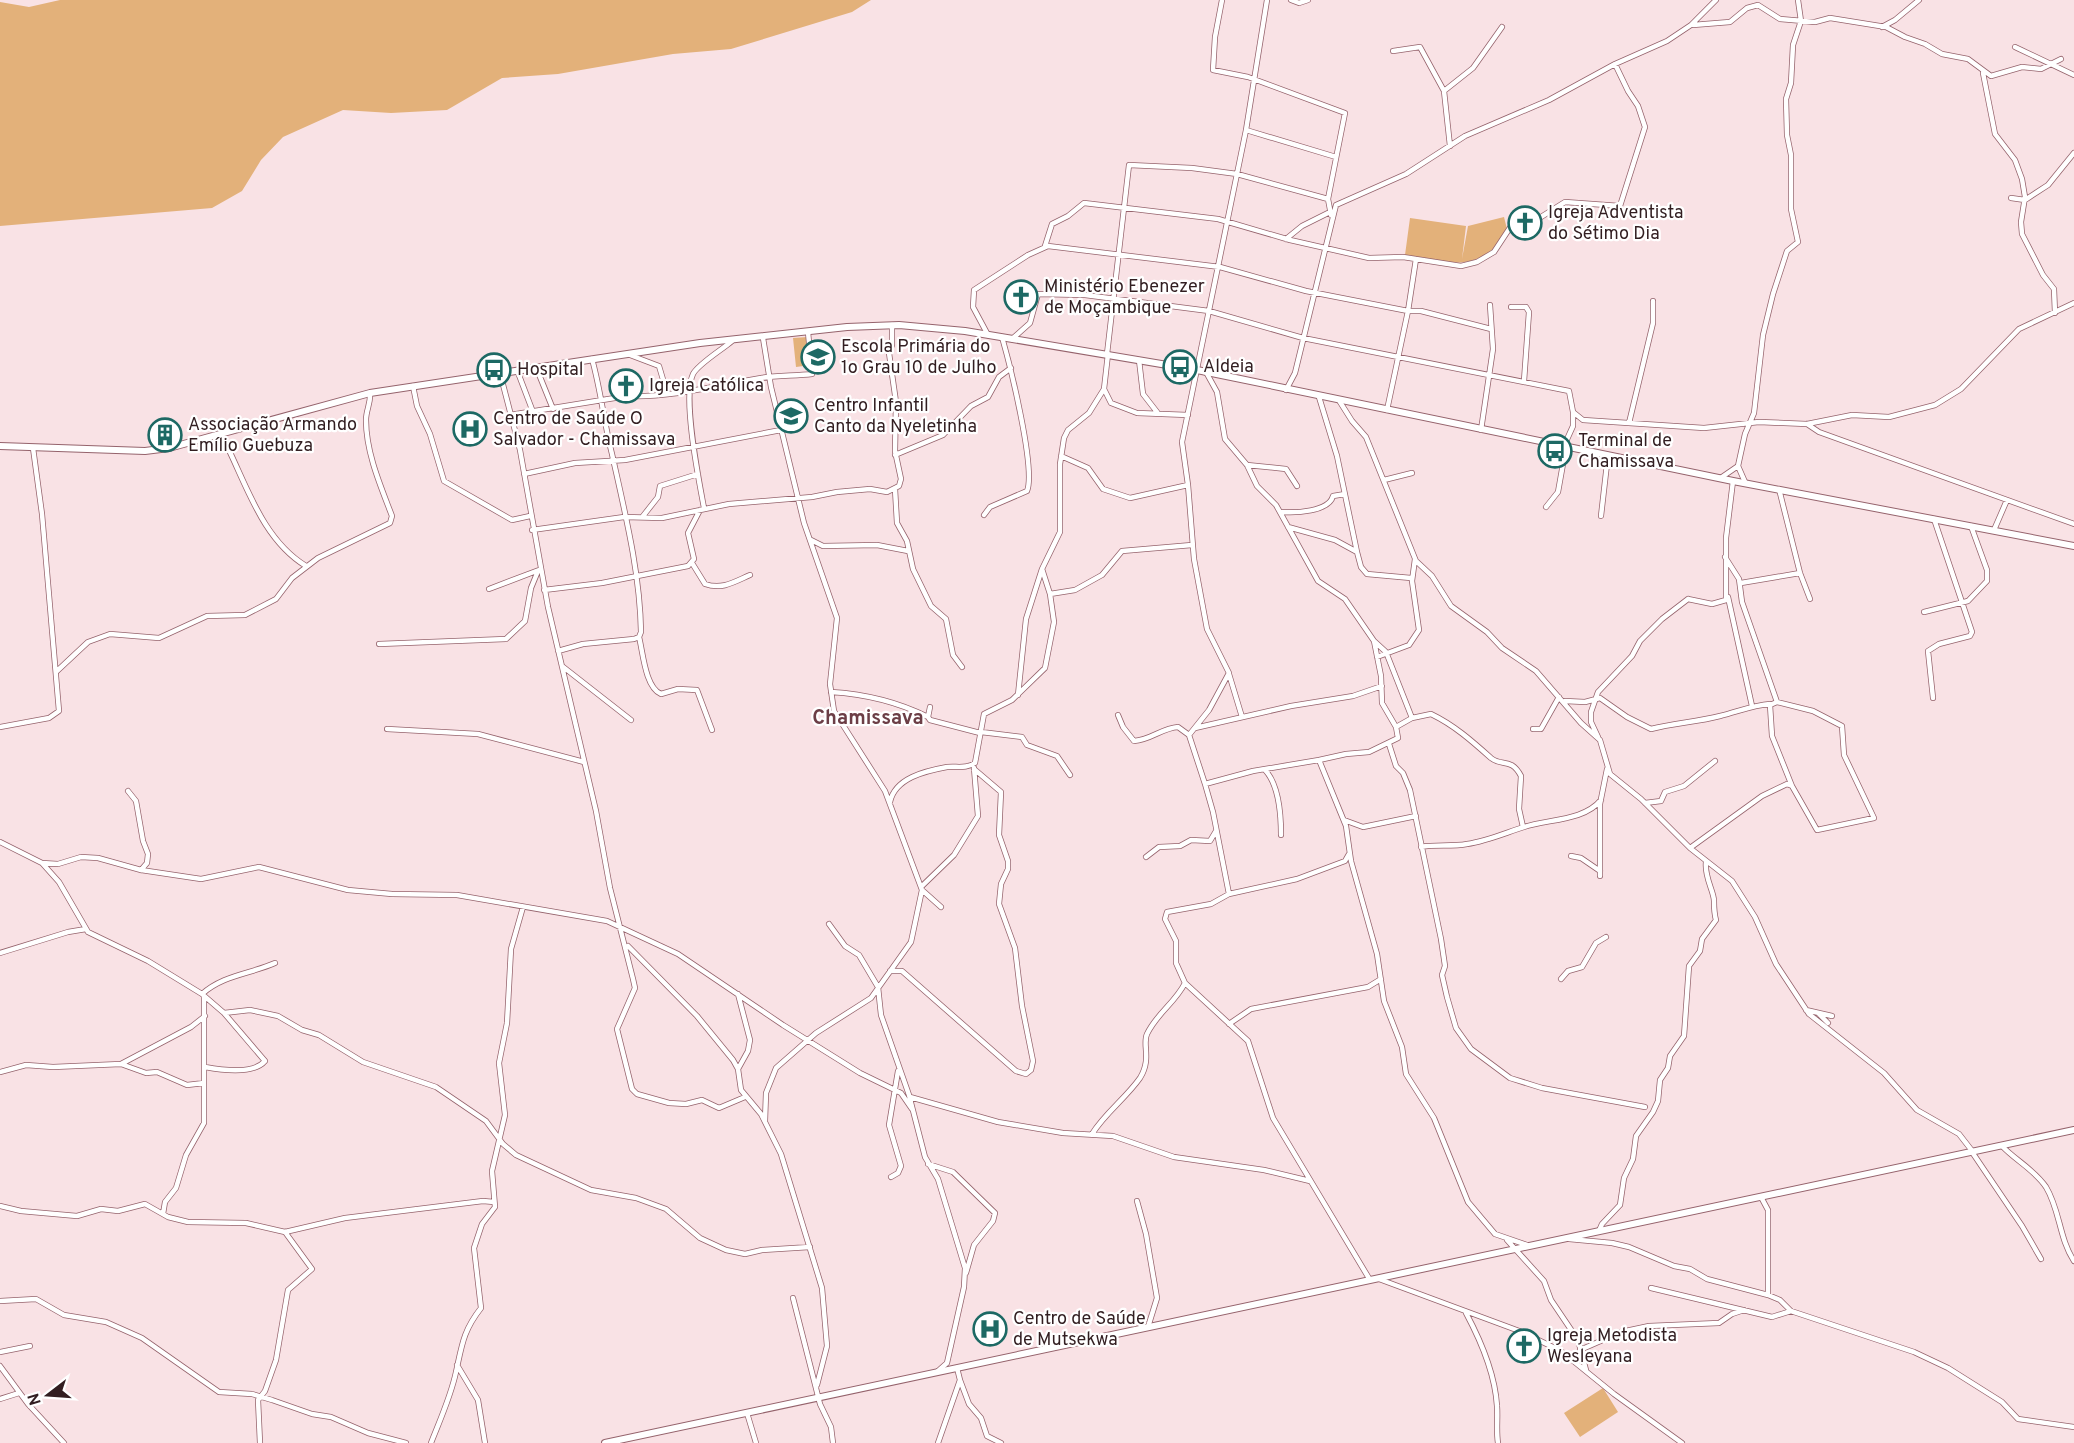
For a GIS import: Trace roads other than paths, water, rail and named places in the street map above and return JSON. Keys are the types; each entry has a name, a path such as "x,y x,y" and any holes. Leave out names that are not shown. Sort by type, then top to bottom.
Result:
{"street":[{"path":"1222,0 1212,68 1215,72 1255,79 1345,113 1328,199 1330,213 1325,247 1295,374 1286,390"},
{"path":"1242,717 1229,673 1207,629 1192,545 1188,485 1181,446 1220,267 1255,79 1267,0"},
{"path":"1291,0 1297,3 1308,0"},
{"path":"1286,239 1302,226 1330,213 1341,201 1406,174 1475,130 1549,100 1615,64 1667,41 1691,25 1716,0"},
{"path":"1745,482 1738,466 1754,412 1758,363 1773,294 1787,250 1798,242 1791,209 1791,155 1787,135 1786,99 1791,83 1793,45 1801,21 1798,0"},
{"path":"1882,27 1895,20 1919,0"},
{"path":"1691,25 1730,22 1747,8 1758,5 1780,19 1817,22 1828,18 1882,27 1925,44 1942,54 1968,59 1991,76 2022,67 2041,69 2061,59"},
{"path":"1794,21 1799,28"},
{"path":"1444,91 1473,68 1502,27"},
{"path":"1393,51 1420,47 1444,91 1450,146"},
{"path":"2015,47 2074,75"},
{"path":"1045,246 1052,224 1068,216 1082,203 1228,221 1286,239 1379,260 1416,259 1464,266 1494,252 1517,217 1541,217 1565,202 1620,206 1645,127 1638,106 1615,64"},
{"path":"1983,72 1995,134 2018,168 2025,200 2021,222 2022,234 2043,274 2054,289 2055,313"},
{"path":"1246,130 1336,157"},
{"path":"2011,198 2025,200 2049,183 2074,153"},
{"path":"1188,415 1137,413 1115,406 1105,395 1111,299 1119,253 1126,184 1132,164 1237,174 1328,199"},
{"path":"988,335 973,307 974,291 1045,246 1119,253 1220,267 1313,292 1421,311 1491,329"},
{"path":"1387,410 1416,259"},
{"path":"1012,339 1030,323 1040,293 1111,299 1209,311 1303,338 1569,391 1574,412 1573,426 1565,446 1558,492 1546,507"},
{"path":"1629,423 1653,323 1653,301"},
{"path":"1573,426 1583,420 1704,428 1749,423 1808,424 1852,415 1883,418 1935,405 1961,389 2019,329 2074,303"},
{"path":"1481,430 1493,349 1490,305"},
{"path":"1511,307 1526,307 1529,312 1524,381"},
{"path":"532,530 624,517 662,518 702,509 860,489 887,492 895,489 902,479 895,455 894,431 897,402 889,353 892,345 892,325"},
{"path":"0,446 145,451 169,448 370,393 536,366 808,332 892,325 988,335 1139,359 1733,481 2074,546"},
{"path":"510,415 627,396 642,397 769,377 813,374 808,332"},
{"path":"984,515 990,507 1028,489 1030,472 1011,368 1002,337"},
{"path":"763,338 769,377 798,497 837,618 831,660 831,693 836,717 878,777 922,889 941,907"},
{"path":"544,590 688,566 692,563 694,558 688,533 702,509 694,448 690,391 692,376 697,369 732,341"},
{"path":"630,355 659,366 667,393"},
{"path":"592,359 603,401 637,575 642,662 656,691 661,694 678,689 697,690 712,730"},
{"path":"1139,359 1143,394 1157,412"},
{"path":"536,366 553,409"},
{"path":"895,455 943,435 957,423 965,411 987,398 999,377 1011,368"},
{"path":"517,369 533,412"},
{"path":"500,372 524,474 539,570 635,988 617,1029 632,1089 637,1094 669,1103 686,1104 702,1100 718,1108 745,1097"},
{"path":"1206,372 1217,392 1225,439 1247,465 1257,486 1281,512 1318,581 1344,598 1374,641 1386,654 1412,718"},
{"path":"413,386 417,406 430,434 444,481 512,520 530,516"},
{"path":"1018,694 1026,619 1042,568 1060,532 1061,456 1066,434 1089,413 1104,389"},
{"path":"57,670 88,642 110,634 159,638 207,616 245,615 276,599 306,566 392,520 377,475 368,434 366,417 371,404 370,393"},
{"path":"1319,397 1345,494 1361,567 1367,574 1412,578"},
{"path":"1340,402 1366,437 1415,559 1432,576 1456,612 1487,632 1502,648 1529,664 1581,723 1598,737"},
{"path":"1574,412 1583,420"},
{"path":"1808,424 1819,432 2074,524"},
{"path":"524,474 575,463 613,461 694,448 781,430"},
{"path":"221,434 258,511 273,535 284,549 306,566"},
{"path":"0,728 57,714 57,670 33,448"},
{"path":"1600,516 1608,455"},
{"path":"1061,456 1088,468 1103,489 1130,498 1188,485"},
{"path":"1247,465 1286,469 1297,486"},
{"path":"1722,477 1738,466"},
{"path":"1384,480 1412,473"},
{"path":"643,516 658,497 660,486 698,474"},
{"path":"1733,481 1725,557 1727,595 1752,706"},
{"path":"895,489 897,523 907,541 913,569 928,600 938,615 946,619 953,655 962,667"},
{"path":"1779,489 1800,573 1810,599"},
{"path":"1281,512 1300,512 1326,506 1331,503 1333,496 1345,494"},
{"path":"1994,530 2007,500"},
{"path":"1933,698 1928,651 1939,644 1970,636 1972,632 1934,519"},
{"path":"1924,612 1963,602 1984,586 1988,577 1971,526"},
{"path":"1288,527 1335,540 1357,552"},
{"path":"811,540 823,546 877,545 908,551"},
{"path":"1050,594 1075,590 1102,575 1122,551 1135,548 1192,545"},
{"path":"1725,557 1735,569 1741,583 1742,602 1775,702"},
{"path":"1377,657 1409,645 1419,630 1412,578 1415,559"},
{"path":"692,563 705,584 712,587 725,586 750,575"},
{"path":"765,1121 766,1093 776,1068 816,1033 866,1003 911,942 922,889 954,855 978,816 974,766 986,713 1018,694 1045,668 1053,630 1050,594 1042,568"},
{"path":"489,589 539,570"},
{"path":"379,644 506,639 525,621 531,588 539,570"},
{"path":"1741,583 1800,573"},
{"path":"1571,856 1581,858 1600,873 1601,800 1607,770 1598,737 1591,722 1593,700 1632,656 1640,641 1686,599 1712,604 1726,600 1727,595"},
{"path":"558,651 583,644 639,638"},
{"path":"1205,784 1346,754 1369,752 1398,738 1396,727 1382,703 1382,686 1374,641"},
{"path":"562,666 631,720"},
{"path":"1189,735 1215,702 1229,673"},
{"path":"1193,728 1292,706 1353,696 1382,686"},
{"path":"831,693 863,695 912,709 944,725 980,733 1022,737 1027,745 1057,756 1070,775"},
{"path":"1561,699 1570,703 1606,700 1623,714 1651,729 1676,722 1720,716 1775,702 1814,711 1842,726 1844,755 1874,818 1817,830 1792,786 1782,754 1772,736 1770,705 1775,702"},
{"path":"1533,729 1541,729 1561,699"},
{"path":"928,717 930,707"},
{"path":"1396,727 1412,718 1431,714 1446,721 1492,759 1513,764 1521,776 1519,809 1523,827"},
{"path":"1118,715 1123,727 1134,741 1149,739 1171,727 1178,727 1189,735 1205,784 1229,894"},
{"path":"387,729 478,735 584,762"},
{"path":"1389,744 1396,766 1407,782 1416,816 1441,939 1445,966 1442,975 1456,1028 1471,1049 1510,1078 1542,1088 1645,1107"},
{"path":"1319,760 1344,820 1349,852 1367,911 1384,1001 1402,1047 1408,1078 1434,1118 1437,1133 1456,1168 1468,1202 1495,1234 1523,1249 1544,1281 1551,1300 1578,1340 1586,1370"},
{"path":"1645,803 1661,801 1665,792 1684,786 1715,760"},
{"path":"890,805 896,788 905,779 948,767 974,766"},
{"path":"890,971 902,971 1016,1071 1026,1074 1031,1070 1033,1061 1022,1006 1015,948 999,904 1001,884 1008,869 1008,861 999,835 1001,792 974,766"},
{"path":"1265,770 1274,788 1281,818 1281,835"},
{"path":"1607,770 1645,803 1690,848 1732,881 1755,917 1776,964 1806,1010 1820,1025 1884,1073 1913,1107 1959,1134 2042,1259"},
{"path":"1690,848 1762,796 1787,784 1792,786"},
{"path":"128,790 136,801 143,841 148,854 147,862 141,870"},
{"path":"1421,847 1469,844 1590,810 1601,800"},
{"path":"1344,820 1363,827 1416,816"},
{"path":"1146,857 1159,847 1180,846 1191,840 1210,841 1216,831"},
{"path":"0,842 42,863 59,882 86,929 203,995 224,1013 265,1062 234,1070 205,1067"},
{"path":"1349,852 1345,861 1297,879 1229,894 1210,904 1167,912 1165,919 1177,948 1176,963 1185,983 1252,1048 1273,1118 1370,1280"},
{"path":"42,863 58,864 81,857 98,858 141,870 201,879 259,867 348,890 392,894 457,895 607,921 678,954 860,1073 896,1090 912,1109"},
{"path":"1599,1232 1602,1224 1620,1205 1624,1178 1633,1159 1636,1136 1653,1112 1658,1101 1660,1080 1668,1068 1670,1056 1684,1036 1689,966 1700,951 1702,939 1716,920 1712,908 1714,900 1707,880 1706,862"},
{"path":"431,1443 446,1406 467,1328 481,1308 474,1248 482,1224 494,1209 492,1178 498,1138 505,1115 499,1066 507,1023 507,982 513,940 523,907"},
{"path":"829,924 845,946 859,956 878,987 881,1015 910,1097 928,1164 938,1179 966,1273"},
{"path":"0,952 86,929"},
{"path":"1561,980 1567,972 1582,967 1596,943 1606,938"},
{"path":"624,942 697,1016 738,1069 745,1097 765,1121 781,1154 822,1288 827,1346 816,1385"},
{"path":"203,995 231,977 255,972 275,963"},
{"path":"1229,1024 1251,1009 1368,987 1381,979"},
{"path":"1092,1134 1141,1076 1148,1055 1147,1034 1162,1009 1176,999 1185,983"},
{"path":"738,994 750,1040 748,1051 738,1069"},
{"path":"163,1215 165,1202 176,1188 186,1155 204,1123 205,1016 203,995"},
{"path":"224,1013 250,1010 278,1016 302,1030 320,1035 363,1062 436,1087 486,1121 498,1138 516,1155 591,1190 628,1196 666,1209 700,1238 726,1250 745,1254 762,1250 810,1247"},
{"path":"1806,1010 1832,1016"},
{"path":"1819,1013 1828,1023"},
{"path":"121,1064 191,1027 205,1016"},
{"path":"0,1072 26,1065 53,1067 121,1064 146,1073 157,1072 187,1085 204,1083"},
{"path":"891,1178 898,1173 901,1166 889,1125 898,1068"},
{"path":"910,1097 938,1107 998,1122 1063,1133 1124,1138 1180,1159 1264,1170 1310,1181"},
{"path":"605,1443 810,1399 820,1401 955,1368 2074,1130"},
{"path":"2002,1146 2046,1188 2059,1218 2065,1245 2074,1260"},
{"path":"928,1164 949,1169 995,1213 990,1226 974,1245 947,1363 937,1372"},
{"path":"1761,1197 1768,1210 1768,1295"},
{"path":"1137,1201 1157,1298 1148,1327"},
{"path":"0,1206 21,1211 77,1216 101,1209 118,1211 145,1204 163,1215 188,1222 246,1223 285,1232 354,1217 494,1202"},
{"path":"260,1443 258,1400 265,1391 276,1360 288,1290 312,1269 285,1232"},
{"path":"1567,1238 1629,1247 1674,1266 1690,1269 1707,1279 1768,1295 1780,1300 1791,1311 1914,1352 1938,1363 2002,1402 2018,1419 2074,1427"},
{"path":"1507,1240 1523,1249"},
{"path":"1379,1278 1542,1341 1561,1351 1614,1395 1682,1443"},
{"path":"1651,1288 1778,1317 1791,1311"},
{"path":"793,1298 820,1401 831,1427 833,1443"},
{"path":"0,1301 36,1299 64,1315 106,1322 142,1338 219,1392 260,1397 331,1418 368,1433 406,1443"},
{"path":"1580,1350 1621,1332 1649,1326 1719,1323 1732,1314 1744,1310"},
{"path":"1466,1313 1478,1335 1489,1367 1497,1405 1498,1443"},
{"path":"0,1352 30,1346"},
{"path":"947,1363 955,1368 969,1404 981,1418 987,1436 1001,1443"},
{"path":"457,1365 478,1400 485,1443"},
{"path":"0,1366 19,1394 64,1443"},
{"path":"938,1443 960,1380"},
{"path":"0,1399 19,1394"},
{"path":"747,1413 756,1443"}],"place":[{"name":"Igreja Adventista do Sétimo Dia","path":"1525,223"},
{"name":"Ministério Ebenezer de Moçambique","path":"1021,297"},
{"name":"Escola Primária do 1o Grau 10 de Julho","path":"818,357"},
{"name":"Aldeia","path":"1180,367"},
{"name":"Hospital","path":"494,370"},
{"name":"Igreja Católica","path":"626,386"},
{"name":"Centro Infantil Canto da Nyeletinha","path":"791,416"},
{"name":"Centro de Saúde O Salvador - Chamissava","path":"470,429"},
{"name":"Associação Armando Emílio Guebuza","path":"165,435"},
{"name":"Terminal de Chamissava","path":"1555,451"},
{"name":"Centro de Saúde de Mutsekwa","path":"990,1329"},
{"name":"Igreja Metodista Wesleyana","path":"1524,1346"}],"district":[{"name":"Chamissava","path":"868,719"}]}
